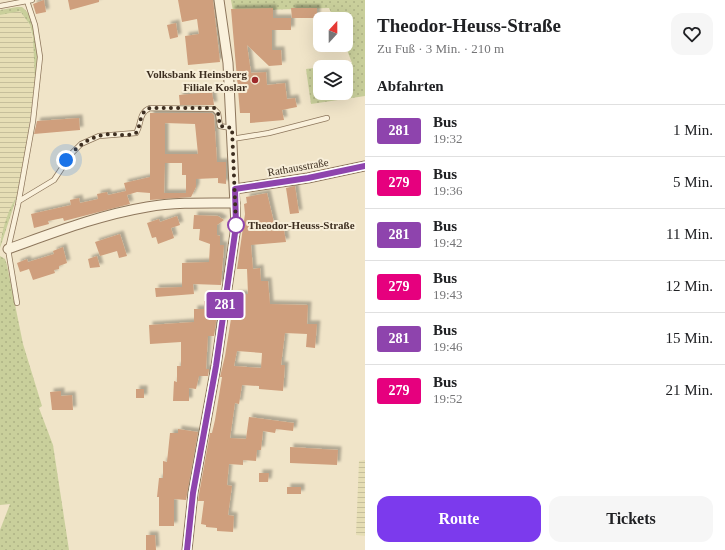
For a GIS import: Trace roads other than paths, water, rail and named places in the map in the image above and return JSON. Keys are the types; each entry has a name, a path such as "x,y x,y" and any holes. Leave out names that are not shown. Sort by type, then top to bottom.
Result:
{"street":[{"path":"188,550 193,493 216,366 236,226 228,63 219,0"},
{"name":"Rathausstraße","path":"235,189 308,178 365,166"},
{"path":"8,249 76,225 147,207 179,203 236,203"}],"lane":[{"path":"0,6 29,1 35,25 40,57 33,121 19,201 8,249 17,303"},
{"path":"19,201 54,180 72,153 81,144 99,136 136,133 141,116 150,108 214,108 218,113 220,126 232,128"},
{"path":"232,140 269,133 327,118"}],"place":[{"name":"Volksbank Heinsberg Filiale Koslar","path":"255,80"},
{"name":"Theodor-Heuss-Straße","path":"236,225"}]}
